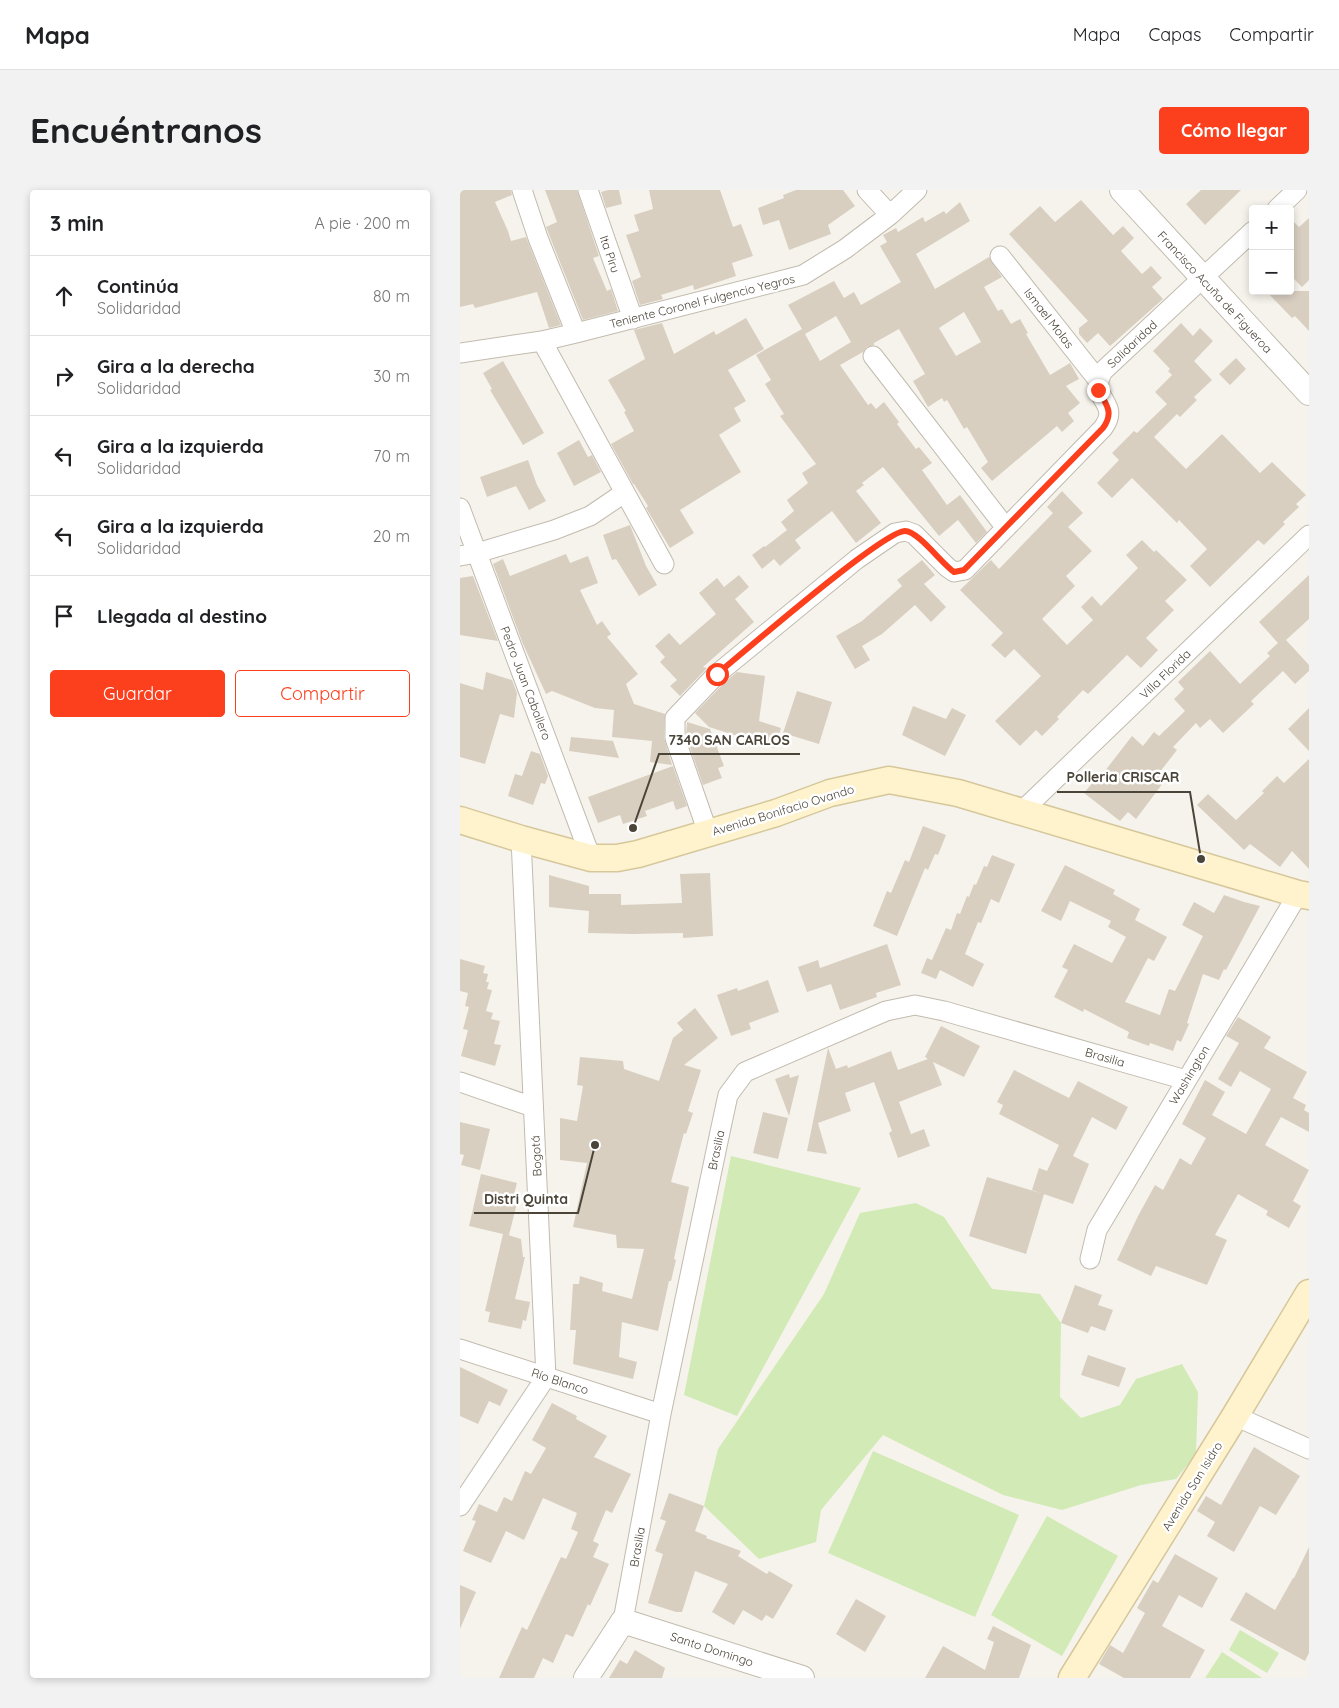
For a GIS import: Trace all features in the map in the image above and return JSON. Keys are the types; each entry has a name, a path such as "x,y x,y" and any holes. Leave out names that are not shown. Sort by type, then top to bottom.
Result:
{"main road":[{"name":"Avenida Bonifacio Ovando","path":"460,820 591,858 617,858 638,854 708,833 830,793 889,780 958,793 1306,895"},
{"name":"Avenida San Isidro","path":"1072,1678 1309,1293"}],"street":[{"path":"522,190 538,238 576,333"},
{"name":"Ita Piru","path":"588,190 633,319"},
{"path":"866,190 890,215"},
{"name":"Teniente Coronel Fulgencio Yegros","path":"460,353 542,341 802,275 845,248 890,215 917,190"},
{"name":"Francisco Acuña de Figueroa","path":"1122,190 1309,393"},
{"path":"1281,205 1297,190"},
{"name":"Solidaridad","path":"708,833 676,738 675,718 717,674 857,559 895,533 906,531 914,534 947,567 954,572 964,570 1108,421 1109,413 1098,390 1098,380 1103,371 1249,235"},
{"name":"Ismael Molas","path":"1000,256 1098,380"},
{"path":"542,341 664,564"},
{"path":"873,356 1006,528"},
{"path":"469,555 554,530 590,516 624,493"},
{"name":"Pedro Juan Caballero","path":"460,508 469,555 591,858"},
{"name":"Villa Florida","path":"1021,812 1309,535"},
{"name":"Bogotá","path":"521,839 546,1377"},
{"name":"Washington","path":"1090,1259 1097,1230 1186,1080 1306,895"},
{"name":"Brasilia","path":"586,1678 623,1621 661,1414 728,1095 745,1072 886,1011 915,1005 944,1011 1186,1080"},
{"path":"460,1082 533,1107"},
{"name":"Río Blanco","path":"460,1349 661,1414"},
{"path":"460,1506 546,1377"},
{"path":"1235,1416 1309,1450"},
{"name":"Santo Domingo","path":"623,1621 802,1678"}],"green space":[{"path":"731,1156 861,1188 737,1416 684,1395"},
{"path":"916,1203 944,1217 992,1289 1040,1294 1061,1323 1060,1397 1081,1418 1120,1405 1136,1379 1182,1364 1198,1392 1196,1454 1176,1479 1141,1485 1062,1510 1003,1495 883,1435 821,1510 816,1542 759,1559 704,1506 718,1449 824,1294 860,1213"},
{"path":"873,1451 1019,1515 975,1617 828,1553"},
{"path":"1047,1516 1118,1556 1062,1656 991,1615"},
{"path":"1240,1630 1279,1653 1267,1673 1229,1650"},
{"path":"1222,1652 1262,1678 1205,1678"}],"building":[{"path":"460,190 511,190 512,195 495,202 511,241 526,237 561,325 549,328 537,292 475,308 473,304 460,307"},
{"path":"545,190 577,190 599,256 593,258 607,291 611,289 618,311 583,320 546,227 557,222"},
{"path":"619,190 622,204 606,208 601,192"},
{"path":"649,190 720,190 733,227 741,224 753,256 732,263 736,276 694,290 693,285 661,295 663,299 640,305 632,281 641,277 626,235 639,231 634,215 653,209"},
{"path":"796,190 843,190 855,206 828,225 831,234 789,250 779,220 763,225 758,208 784,198 783,195"},
{"path":"1201,190 1241,190 1205,225 1186,204"},
{"path":"1081,200 1113,235 1123,226 1134,238 1121,251 1142,274 1151,266 1162,278 1152,287 1163,299 1110,346 1098,333 1087,343 1079,334 1079,328 1088,321 1009,234 1040,206 1055,222"},
{"path":"960,202 970,221 916,254 935,289 989,257 1002,277 984,287 998,311 1002,309 1011,324 1020,319 1028,333 1026,334 1050,375 1070,363 1079,379 1066,386 1080,403 1068,413 1074,421 1062,432 1057,426 992,481 981,468 988,462 967,427 964,429 947,400 944,402 942,398 928,407 913,381 925,374 899,329 840,365 868,405 871,403 876,409 884,402 899,422 897,424 916,449 919,447 932,463 922,470 947,505 960,495 987,532 976,543 958,520 939,536 883,467 862,483 864,485 856,491 881,523 856,543 832,511 795,540 801,548 780,566 774,559 762,569 752,555 787,530 781,522 794,511 787,500 808,483 802,473 816,464 780,416 784,414 765,384 771,380 756,355 802,329 788,305 834,281 844,298 854,292 861,305 901,282 880,246 887,242 883,235 896,228 898,232 923,217 925,222 944,211 946,214","holes":["964,312 981,342 956,356 939,328","836,316 851,342 820,361 805,334"]},
{"path":"1309,218 1309,280 1302,287 1294,279 1294,222 1299,227"},
{"path":"1294,291 1309,291 1309,331 1295,316 1292,318 1270,295 1294,295"},
{"path":"746,318 764,349 728,370 746,401 734,408 741,421 719,435 741,472 680,510 694,533 670,548 646,508 648,506 633,484 611,444 634,431 624,412 626,411 608,380 645,359 634,330 662,323 674,354 714,331 716,335"},
{"path":"1181,323 1193,336 1200,328 1213,341 1194,361 1212,380 1194,397 1197,400 1180,417 1177,414 1154,437 1186,469 1222,434 1260,473 1272,462 1306,495 1296,504 1299,507 1283,522 1285,524 1264,545 1258,540 1210,587 1190,566 1207,549 1179,520 1177,523 1132,478 1112,498 1097,483 1119,460 1112,453 1134,431 1137,433 1167,404 1155,392 1172,375 1168,371 1170,369 1153,351"},
{"path":"1236,358 1246,369 1230,385 1219,374"},
{"path":"503,361 544,433 523,445 490,390 492,389 483,373"},
{"path":"579,440 588,457 592,455 601,472 574,486 557,453"},
{"path":"528,460 537,485 546,501 529,510 516,486 487,497 480,477"},
{"path":"1062,491 1083,513 1068,527 1092,551 1066,576 1075,586 1042,619 1067,645 1093,620 1081,607 1092,596 1101,606 1138,568 1126,555 1142,540 1154,552 1156,550 1187,580 1165,601 1174,610 1146,638 1158,650 1141,668 1127,655 1088,694 1083,690 1042,736 1036,730 1020,746 995,721 1041,676 1014,649 1005,658 991,645 1003,633 960,590 991,560 999,569 1053,513 1047,507"},
{"path":"630,525 646,566 657,585 639,596 616,559 612,560 603,535"},
{"path":"566,554 570,563 588,556 598,583 580,590 597,625 602,621 611,634 607,637 638,674 626,684 634,704 665,714 664,738 672,765 650,762 652,741 612,737 614,710 595,708 552,691 546,694 523,644 493,564 503,559 510,576"},
{"path":"922,560 935,575 924,584 946,607 931,622 915,605 882,634 862,646 870,660 855,669 836,636 862,621 902,586 897,580"},
{"path":"739,575 749,587 735,599 754,622 703,667 707,668 680,696 670,686 677,680 660,662 665,657 655,646 669,633 680,645 716,614 699,593 717,578 724,587"},
{"path":"1309,575 1309,619 1286,640 1309,665 1309,671 1295,684 1283,671 1251,701 1254,704 1223,733 1210,719 1200,728 1196,723 1173,747 1177,750 1159,773 1166,779 1136,819 1128,812 1120,821 1084,793 1099,775 1101,776 1132,736 1143,746 1154,732 1159,736 1185,711 1174,699 1184,689 1178,682 1210,651 1240,684 1270,656 1267,653 1278,643 1259,622"},
{"path":"473,576 498,641 460,635 460,578"},
{"path":"486,672 512,680 517,693 514,718 500,714 485,764 460,757 460,683 483,690"},
{"path":"737,672 765,676 759,721 781,728 775,748 709,727 695,713"},
{"path":"797,691 832,702 819,744 783,733"},
{"path":"913,706 946,719 952,708 966,715 945,756 902,735"},
{"path":"1309,708 1309,751 1288,729"},
{"path":"687,722 710,729 724,766 718,768 722,778 703,785 686,736"},
{"path":"571,737 613,741 619,758 569,751"},
{"path":"531,751 540,754 548,776 545,784 541,783 533,805 508,796 515,774 522,776"},
{"path":"1309,759 1309,869 1292,851 1280,867 1250,844 1244,850 1197,805 1208,794 1236,820 1264,793 1262,791 1277,776 1284,783"},
{"path":"673,766 687,806 676,810 673,801 645,811 647,816 623,824 620,815 598,823 588,797"},
{"path":"923,826 946,835 938,855 935,854 928,870 925,868 897,936 873,926 887,891 891,893 905,860 909,862"},
{"path":"992,855 1015,864 999,903 991,899 981,923 978,922 965,954 984,964 973,987 940,970 936,979 921,973 927,958 932,960 946,928 951,930 957,913 960,914 967,896 969,897 974,884 976,885 984,866 987,867"},
{"path":"1065,865 1115,890 1113,894 1140,909 1135,920 1167,937 1154,961 1148,958 1125,1002 1160,1015 1169,989 1175,991 1203,936 1182,925 1194,902 1214,913 1224,895 1260,906 1219,980 1203,974 1187,1023 1189,1024 1181,1042 1177,1040 1173,1051 1150,1043 1149,1046 1127,1038 1129,1032 1084,1009 1083,1012 1054,997 1068,970 1062,967 1074,944 1112,963 1126,937 1108,927 1111,921 1070,901 1061,921 1041,911"},
{"path":"710,873 713,936 683,938 683,933 588,933 589,911 549,907 549,875 589,886 589,894 621,894 621,905 682,903 680,874"},
{"path":"887,944 901,985 876,993 877,997 840,1010 831,984 807,992 798,967 818,960 820,968"},
{"path":"460,959 485,966 483,973 488,974 486,982 489,982 487,989 492,990 486,1011 493,1013 491,1019 500,1021 494,1044 501,1045 495,1066 461,1056 468,1030 463,1029 469,1007 465,1006 468,993 460,991"},
{"path":"768,980 779,1012 749,1023 751,1029 731,1036 717,995 737,988 738,991"},
{"path":"695,1008 718,1038 684,1065 701,1070 688,1111 693,1113 686,1134 684,1133 671,1182 689,1187 674,1259 676,1260 671,1281 669,1281 658,1331 622,1322 619,1357 637,1362 633,1379 573,1364 576,1330 570,1330 573,1284 579,1284 580,1276 603,1283 602,1291 632,1299 644,1249 617,1248 616,1235 573,1227 587,1163 560,1160 560,1118 577,1121 583,1086 577,1085 580,1057 623,1061 624,1069 659,1081 673,1038 683,1030 677,1023"},
{"path":"1238,1017 1271,1037 1264,1048 1307,1072 1293,1098 1306,1105 1304,1110 1309,1113 1309,1132 1281,1117 1265,1145 1309,1170 1293,1201 1301,1206 1289,1228 1266,1215 1268,1211 1238,1194 1215,1235 1227,1240 1207,1285 1156,1266 1151,1276 1117,1260 1155,1185 1163,1190 1180,1158 1191,1165 1206,1138 1182,1124 1205,1080 1225,1092 1212,1115 1246,1134 1271,1089 1240,1071 1231,1087 1218,1079 1239,1043 1226,1036"},
{"path":"941,1026 980,1046 964,1077 933,1062 942,1085 899,1102 911,1134 924,1129 930,1146 898,1158 889,1133 892,1131 874,1082 845,1093 851,1111 818,1123 827,1154 807,1151 828,1048 836,1069 847,1065 848,1068 891,1051 898,1070 928,1059 925,1057"},
{"path":"1014,1070 1069,1098 1078,1081 1128,1107 1116,1130 1092,1117 1073,1156 1089,1164 1073,1204 1032,1190 1039,1168 1047,1171 1059,1145 999,1114 1003,1105 997,1102"},
{"path":"789,1074 790,1078 799,1075 789,1116 775,1079"},
{"path":"763,1112 788,1118 778,1159 753,1153"},
{"path":"460,1122 490,1129 480,1170 461,1165 464,1155 460,1154"},
{"path":"481,1174 517,1183 513,1198 518,1199 509,1235 505,1234 521,1239 523,1257 525,1257 515,1299 530,1302 526,1321 523,1320 521,1329 488,1322 490,1312 485,1311 503,1234 469,1226"},
{"path":"987,1177 1044,1194 1026,1254 969,1236"},
{"path":"1075,1285 1102,1295 1098,1305 1113,1310 1105,1331 1091,1326 1088,1333 1061,1323"},
{"path":"1088,1355 1126,1368 1119,1387 1081,1375"},
{"path":"460,1367 508,1390 500,1406 489,1401 478,1424 460,1416"},
{"path":"552,1403 577,1416 576,1419 607,1436 594,1457 631,1474 612,1513 606,1510 593,1541 599,1544 593,1557 609,1564 590,1606 588,1604 573,1637 566,1634 553,1663 543,1658 534,1678 499,1678 522,1627 527,1630 561,1557 566,1559 578,1532 571,1529 577,1513 543,1498 524,1540 506,1531 491,1563 463,1551 476,1521 472,1520 479,1504 497,1512 504,1497 512,1501 525,1471 531,1474 546,1448 532,1440"},
{"path":"1254,1447 1300,1476 1276,1515 1260,1506 1234,1552 1207,1536 1215,1522 1197,1511 1206,1496 1221,1505"},
{"path":"669,1493 704,1506 695,1531 707,1536 706,1538 741,1551 738,1556 767,1574 769,1571 793,1585 773,1619 766,1615 762,1621 743,1610 734,1625 712,1612 728,1584 695,1571 682,1612 676,1612 648,1603 663,1554 655,1551 666,1521 660,1519"},
{"path":"1309,1547 1309,1653 1305,1661 1230,1620 1246,1592 1275,1610 1294,1578"},
{"path":"1175,1554 1218,1578 1202,1608 1179,1595 1162,1626 1205,1650 1190,1678 1124,1678 1099,1664 1110,1645 1123,1653 1145,1613 1137,1608 1153,1580 1158,1583"},
{"path":"460,1585 476,1592 460,1629"},
{"path":"856,1599 886,1616 865,1652 836,1634"},
{"path":"993,1626 1031,1645 1019,1678 925,1678 943,1646 985,1670 994,1642 987,1639"},
{"path":"635,1650 665,1668 662,1678 609,1678 620,1660 627,1664"}],"place":[{"name":"7340 SAN CARLOS","path":"633,828"},
{"name":"Polleria CRISCAR","path":"1201,859"},
{"name":"Distri Quinta","path":"595,1145"}],"route":[{"path":"717,674 857,559 895,533 906,531 914,534 947,567 954,572 964,570 1103,428 1108,421 1109,413 1108,407 1098,390"}]}
